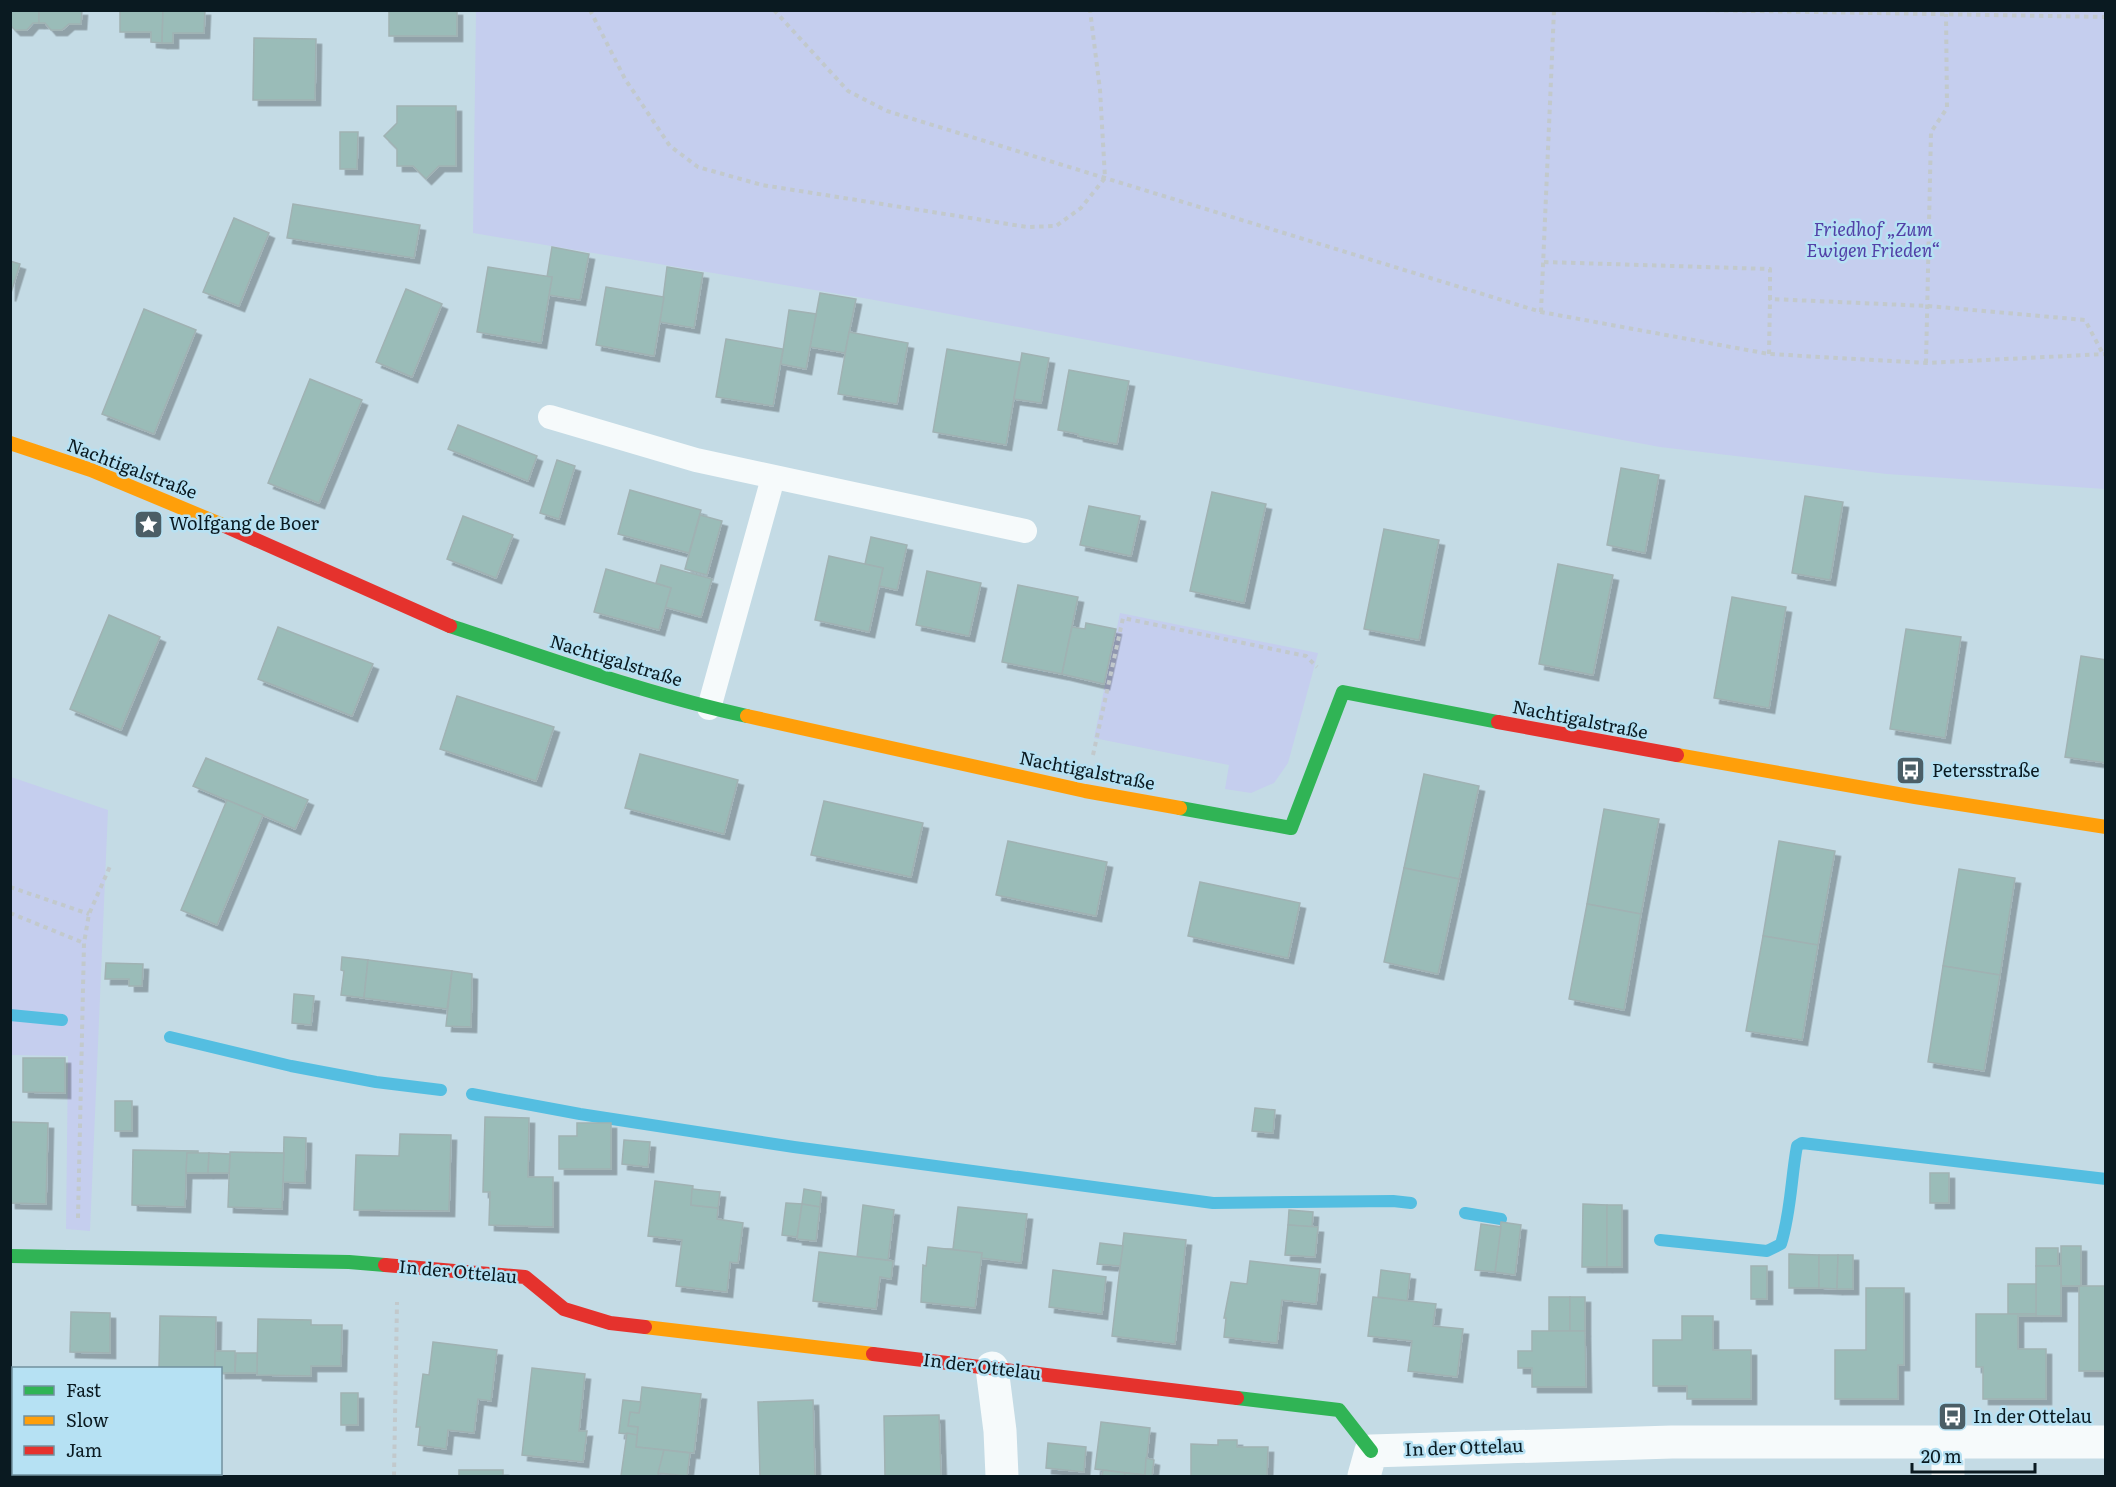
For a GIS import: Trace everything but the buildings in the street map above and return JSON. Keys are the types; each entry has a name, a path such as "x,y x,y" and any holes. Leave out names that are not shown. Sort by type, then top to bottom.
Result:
{"street":[{"name":"Nachtigalstraße","path":"10,443 91,470 201,515 445,624 592,673 709,708 1085,791 1291,828 1343,693 1652,752 1953,805 2106,827"},
{"name":"In der Ottelau","path":"10,1256 349,1262 525,1277 564,1309 610,1323 1339,1410 1367,1464 1672,1442 2106,1442"},
{"path":"992,1368 1000,1431 1002,1476"},
{"path":"1948,1442 1948,1476"}],"lane":[{"path":"550,417 696,460 1025,531"},
{"path":"709,708 773,478"}],"path":[{"path":"590,10 625,79 670,146 698,167 762,185 1027,227 1056,226 1082,208 1106,178 1100,90 1090,10"},
{"path":"774,10 848,90 887,111 1541,312 1769,354 1926,363 2104,354 2085,320 1928,306 1770,299"},
{"path":"1541,312 1554,10"},
{"path":"1697,10 2106,17"},
{"path":"1926,363 1931,132 1947,108 1946,15"},
{"path":"1544,262 1770,269 1769,354"},
{"path":"1085,791 1123,618 1306,656 1343,693"},
{"path":"77,1258 84,943 89,914 111,864"},
{"path":"10,887 89,914"},
{"path":"10,913 84,943"},
{"path":"394,1476 397,1266"}],"green space":[{"name":"Friedhof „Zum Ewigen Frieden“","path":"476,11 2105,11 2105,489 1887,474 1660,447 869,299 473,233"},
{"path":"1120,613 1318,653 1288,763 1274,783 1251,793 1225,789 1229,765 1094,738"},
{"path":"11,777 108,810 90,1231 66,1229 68,1056 11,1055"}],"waterway":[{"path":"10,1015 62,1020"},
{"path":"170,1037 291,1066 376,1082 441,1090"},
{"path":"472,1094 580,1114 794,1147 1213,1203 1393,1201 1411,1203"},
{"path":"1660,1240 1767,1251 1781,1244 1787,1220 1797,1146 1802,1143 2106,1179"},
{"path":"1465,1213 1501,1219"}],"traffic: fast":[{"path":"450,626 634,686 747,716"},
{"path":"1180,808 1291,828 1343,692 1498,722"},
{"path":"10,1256 349,1262 385,1265"},
{"path":"1237,1398 1339,1410 1371,1451"}],"traffic: slow":[{"path":"10,443 91,470 225,526"},
{"path":"747,716 1085,791 1180,808"},
{"path":"1677,755 1915,797 2106,827"},
{"path":"645,1327 873,1354"}],"traffic: jam":[{"path":"225,526 450,626"},
{"path":"1498,722 1677,755"},
{"path":"385,1265 525,1277 564,1309 610,1323 645,1327"},
{"path":"873,1354 1237,1398"}],"place":[{"name":"Wolfgang de Boer","path":"148,524"},
{"name":"Petersstraße","path":"1911,771"},
{"name":"In der Ottelau","path":"1952,1417"}]}
